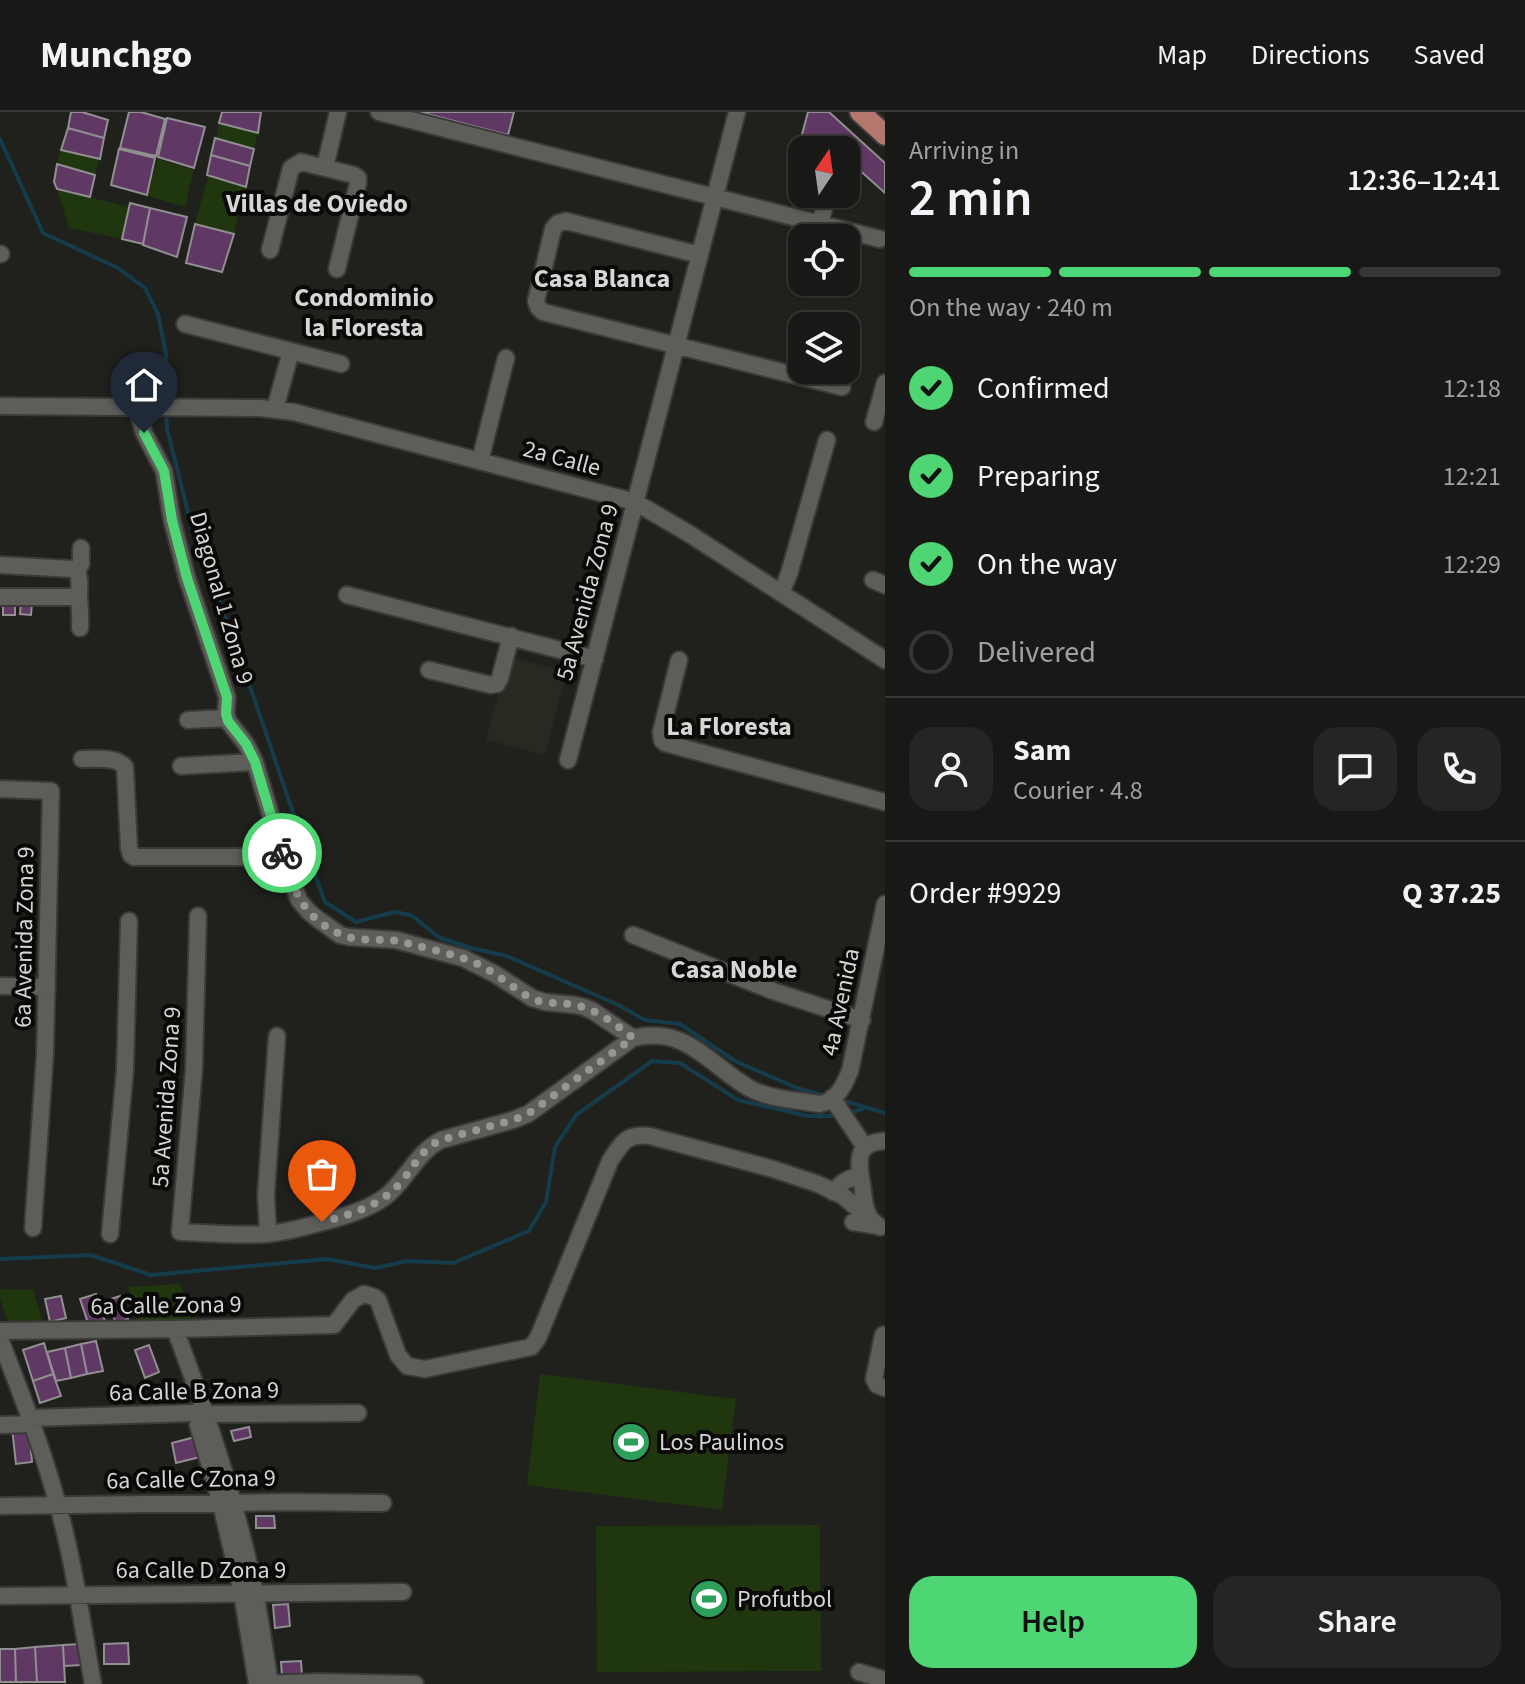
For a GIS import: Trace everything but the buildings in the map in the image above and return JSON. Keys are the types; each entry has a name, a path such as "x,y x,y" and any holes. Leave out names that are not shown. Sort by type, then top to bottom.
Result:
{"main road":[{"path":"860,112 885,135"},
{"path":"878,112 885,118"}],"street":[{"path":"325,167 338,112"},
{"path":"379,112 400,114 820,224 824,208"},
{"name":"5a Avenida Zona 9","path":"568,760 737,112"},
{"path":"270,250 291,168 301,162 354,175 358,183 337,269"},
{"path":"700,255 566,221 558,223 553,229 536,301 543,312 842,387"},
{"path":"860,234 880,239"},
{"path":"185,324 341,364"},
{"path":"275,409 291,351"},
{"path":"480,461 506,358"},
{"path":"874,422 885,383"},
{"name":"2a Calle","path":"0,406 275,409 635,502 885,660"},
{"name":"Diagonal 1 Zona 9","path":"140,408 144,433 166,476 181,555 227,697 227,718 255,762 283,857 303,906 340,935 396,940 463,958 532,998 593,1011 633,1038"},
{"path":"781,593 827,440"},
{"path":"77,572 81,564 81,548"},
{"path":"0,565 73,569 77,572 80,576 80,628"},
{"path":"0,597 72,597 78,594"},
{"path":"347,595 595,659"},
{"path":"429,670 497,684 511,636"},
{"path":"679,660 661,732 665,743 885,802"},
{"path":"188,720 227,718"},
{"path":"82,759 116,760 125,767 131,855 138,858 283,857"},
{"path":"181,766 255,762"},
{"name":"6a Avenida Zona 9","path":"0,789 51,791 45,1054 33,1228"},
{"name":"4a Avenida","path":"833,1097 850,1071 885,904"},
{"name":"5a Avenida Zona 9","path":"198,916 194,1068 180,1232 268,1234"},
{"path":"110,1234 125,1070 129,921"},
{"path":"633,935 773,991 862,1020"},
{"path":"0,986 47,987"},
{"path":"277,1036 266,1194 268,1234 301,1228 368,1208 399,1185 432,1144 528,1114 633,1038 652,1034 693,1046 755,1091 819,1104 833,1097 865,1147"},
{"name":"6a Calle Zona 9","path":"0,1331 334,1325 358,1295 364,1294 374,1297 380,1305 401,1360 407,1366 419,1369 533,1345 550,1311 610,1161 625,1140 634,1135 650,1136 773,1169 833,1192"},
{"path":"878,1224 862,1200 860,1155 865,1147 875,1141 885,1141"},
{"path":"860,1176 849,1178 833,1192 843,1196 878,1224"},
{"path":"853,1222 878,1224"},
{"path":"170,1329 227,1504 270,1684"},
{"path":"883,1335 874,1379 877,1385 885,1388"},
{"path":"0,1339 58,1504 93,1684"},
{"name":"6a Calle B Zona 9","path":"0,1425 200,1414 358,1413"},
{"name":"6a Calle C Zona 9","path":"0,1506 383,1503"},
{"name":"6a Calle D Zona 9","path":"0,1596 403,1592"},
{"path":"249,1593 254,1684 415,1684"},
{"path":"859,1672 885,1680"}],"shaded area":[{"path":"508,656 567,672 545,755 486,740"}],"green space":[{"path":"219,123 258,133 254,149 216,138"},
{"path":"61,150 99,160 95,175 57,164"},
{"path":"157,159 194,170 185,207 148,196"},
{"path":"208,177 246,187 234,234 195,224"},
{"path":"57,189 129,207 122,239 69,228"},
{"path":"179,1284 200,1323 136,1319 128,1287"},
{"path":"0,1289 33,1290 44,1325 9,1326"},
{"name":"Los Paulinos","path":"540,1374 736,1399 722,1510 527,1485"},
{"name":"Profutbol","path":"820,1525 821,1671 597,1672 596,1526"}],"waterway":[{"path":"0,139 43,233 118,268 145,288 158,314 166,354 166,402"},
{"path":"166,411 167,429 191,524 325,902 356,922 394,912 411,915 440,938 507,956 645,1020 680,1024 735,1061 797,1088 825,1096"},
{"path":"0,1259 91,1255 151,1275 327,1259 375,1268 408,1261 453,1263 529,1231 546,1202 555,1147 576,1115 652,1061 680,1063 738,1100 808,1116 838,1116"},
{"path":"841,1100 885,1113"},
{"path":"847,1114 865,1108"}],"way so far":[{"path":"282,853 303,906 340,935 396,940 463,958 532,998 593,1011 633,1038 528,1114 432,1144 399,1185 379,1201 368,1208 322,1222"}],"place":[{"name":"Los Paulinos","path":"631,1442"},
{"name":"Profutbol","path":"709,1599"}],"district":[{"name":"Villas de Oviedo","path":"317,203"},
{"name":"Casa Blanca","path":"602,278"},
{"name":"Condominio la Floresta","path":"364,312"},
{"name":"La Floresta","path":"729,726"},
{"name":"Casa Noble","path":"734,969"}],"route":[{"path":"144,433 166,476 172,520 187,578 227,697 227,718 255,762 282,853"}]}
